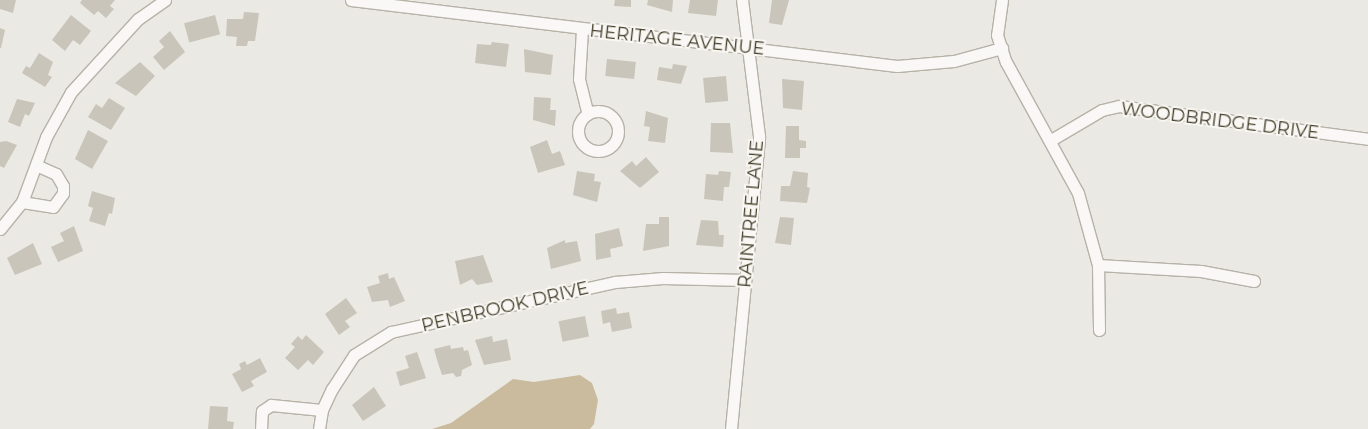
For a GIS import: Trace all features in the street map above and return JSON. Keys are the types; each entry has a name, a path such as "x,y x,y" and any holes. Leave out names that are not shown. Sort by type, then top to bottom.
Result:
{"street":[{"path":"0,229 22,202 46,137 71,92 138,19 165,0"},
{"name":"HERITAGE AVENUE","path":"351,0 582,30 746,47 897,66 954,62 1002,48"},
{"name":"RAINTREE LANE","path":"730,429 760,136 746,47 742,0"},
{"path":"1002,0 997,35 1006,62 1051,140 1078,193 1098,265 1099,330"},
{"path":"582,30 579,79 588,114"},
{"name":"WOODBRIDGE DRIVE","path":"1051,140 1081,120 1102,110 1119,106 1368,139"},
{"path":"22,202 53,207 63,193 63,186 56,174 36,165"},
{"path":"1098,265 1201,271 1254,281"},
{"name":"PENBROOK DRIVE","path":"319,429 322,410 354,355 391,332 615,282 662,278 745,280"},
{"path":"261,429 262,412 271,405 322,410"}],"shaded area":[{"path":"580,375 592,383 598,400 594,424 590,429 432,429 451,423 513,379 534,382"}],"building":[{"path":"0,0 16,0 13,13 0,9"},
{"path":"82,0 115,0 110,6 114,9 106,18 98,11 94,15 80,3"},
{"path":"615,0 631,0 631,7 614,6"},
{"path":"648,0 673,0 672,12 647,5"},
{"path":"690,0 718,0 716,16 688,13"},
{"path":"772,0 789,0 782,25 769,23"},
{"path":"244,12 259,13 255,41 248,41 247,46 236,46 237,37 226,36 227,19 243,19"},
{"path":"71,15 91,31 80,45 73,40 65,51 52,40"},
{"path":"215,15 220,34 189,43 184,23"},
{"path":"0,28 5,30 1,48 0,48"},
{"path":"170,31 185,52 164,70 153,57 164,47 159,41"},
{"path":"492,42 509,44 506,67 475,63 477,44 491,45"},
{"path":"524,49 553,55 551,75 525,72"},
{"path":"39,53 53,62 48,75 52,77 45,87 22,73 26,66 30,68"},
{"path":"607,59 636,62 634,79 605,76"},
{"path":"140,62 155,76 136,96 115,83"},
{"path":"673,64 687,66 681,84 657,80 659,67 672,69"},
{"path":"726,76 728,101 705,103 703,78"},
{"path":"782,79 804,81 802,110 783,108"},
{"path":"534,97 551,98 550,110 556,110 555,126 533,120"},
{"path":"109,98 125,108 111,130 88,117 96,104 102,108"},
{"path":"17,99 35,103 29,116 25,114 20,127 8,122"},
{"path":"646,111 668,118 665,143 648,141 650,127 644,126"},
{"path":"711,123 730,123 733,153 710,152"},
{"path":"786,126 799,126 799,140 806,141 806,148 800,148 800,158 785,158"},
{"path":"88,130 108,141 92,169 75,159"},
{"path":"547,140 552,154 560,151 565,165 538,173 530,147"},
{"path":"6,141 17,145 4,168 0,166 0,142"},
{"path":"646,157 659,172 640,188 620,171 632,161 636,166"},
{"path":"577,171 595,174 594,181 601,182 597,202 573,195"},
{"path":"719,171 731,172 729,187 724,187 723,201 704,199 706,174 718,175"},
{"path":"793,171 808,173 807,187 810,188 807,203 780,201 781,186 790,186"},
{"path":"92,191 115,198 112,214 109,213 105,226 89,221 93,208 88,206"},
{"path":"659,217 669,217 669,246 643,251 646,224 659,224"},
{"path":"780,217 794,218 791,245 775,243"},
{"path":"701,220 718,221 719,235 724,235 723,247 696,245"},
{"path":"74,226 83,251 58,262 51,247 64,241 60,233"},
{"path":"619,228 623,246 610,249 611,257 596,260 595,234"},
{"path":"565,240 565,243 577,241 581,261 551,269 547,248"},
{"path":"33,243 42,264 15,275 7,258"},
{"path":"483,255 493,282 477,285 472,279 460,285 455,261"},
{"path":"388,273 389,279 394,277 405,301 390,307 388,300 372,302 367,287 380,283 378,276"},
{"path":"346,298 357,313 345,321 350,327 339,335 325,314"},
{"path":"616,308 617,314 629,312 632,328 612,332 610,322 603,324 601,311"},
{"path":"585,316 589,337 563,342 558,321"},
{"path":"306,335 324,352 313,365 308,360 298,370 285,358 295,347 291,344 298,336 302,340"},
{"path":"492,336 493,342 507,339 511,360 484,365 475,340"},
{"path":"450,345 451,349 463,347 464,351 468,350 472,365 462,370 461,376 456,377 453,373 442,375 434,349"},
{"path":"417,352 426,378 400,386 396,372 409,368 405,356"},
{"path":"260,358 267,372 251,381 254,386 242,392 232,374 241,369 239,364 245,361 247,365"},
{"path":"374,387 386,406 363,421 352,405"},
{"path":"210,406 228,407 227,421 234,422 233,429 208,429"}]}
